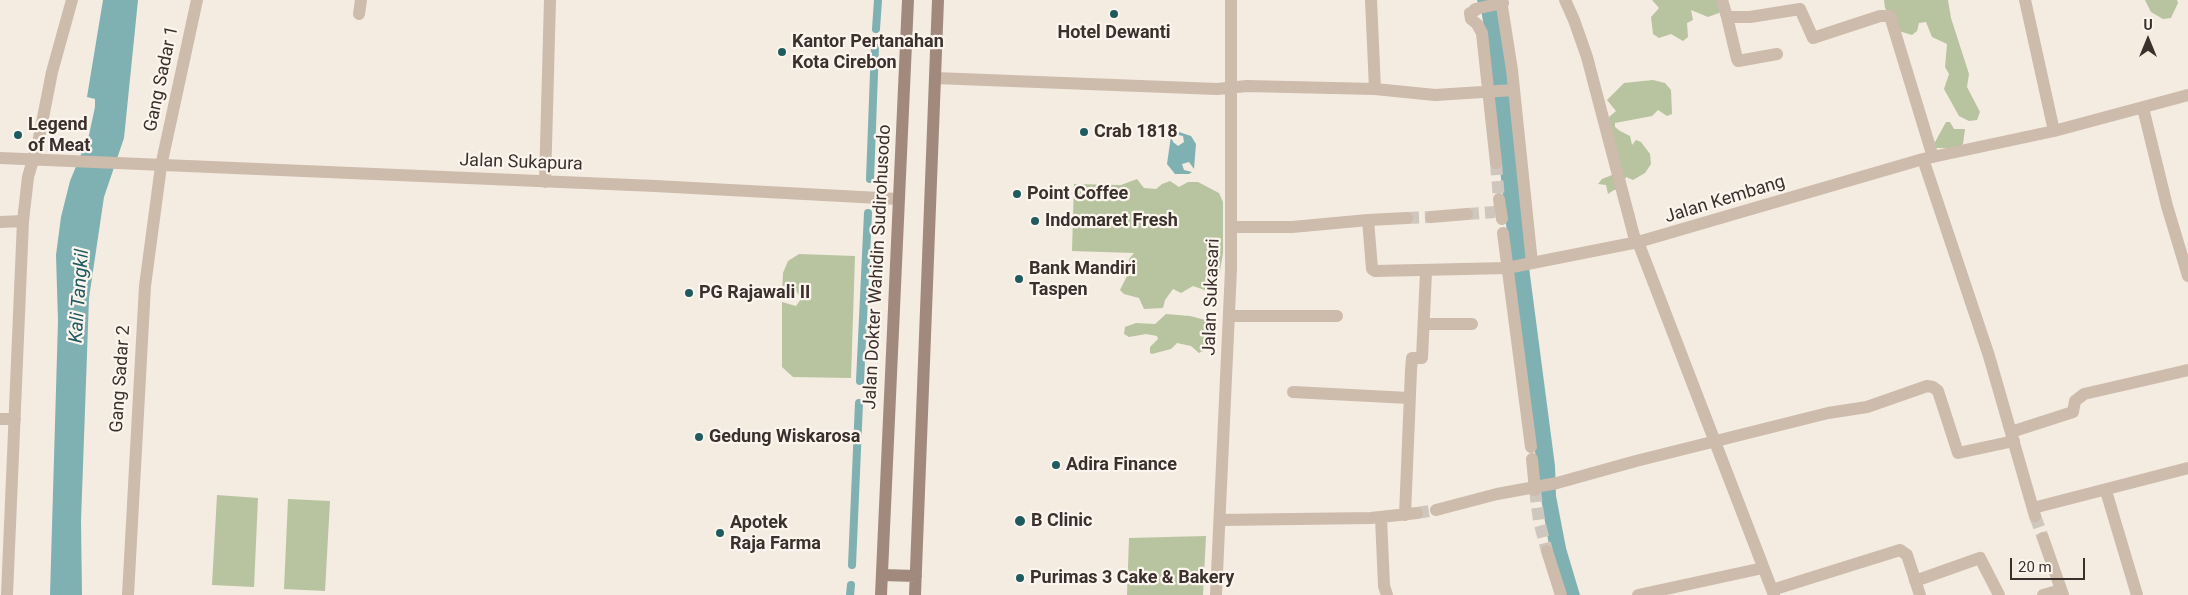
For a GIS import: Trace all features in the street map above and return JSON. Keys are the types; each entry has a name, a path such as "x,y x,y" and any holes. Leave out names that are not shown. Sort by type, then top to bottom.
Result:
{"main road":[{"name":"Jalan Dokter Wahidin Sudirohusodo","path":"881,595 908,0"},
{"path":"915,595 938,0"},
{"path":"882,575 916,576"}],"street":[{"path":"7,595 4,576 15,419 22,221 28,176 52,72 72,0"},
{"name":"Gang Sadar 1","path":"161,166 197,0"},
{"path":"359,14 361,0"},
{"path":"544,182 550,0"},
{"name":"Jalan Sukasari","path":"1216,595 1229,316 1232,87 1231,0"},
{"path":"1371,0 1375,89"},
{"path":"1565,0 1587,58 1634,236 1638,242 1773,592 1900,550 1907,555 1920,595"},
{"path":"1722,0 1738,60 1777,54"},
{"path":"2024,0 2054,131"},
{"path":"1496,163 1490,92 1482,33 1477,24 1471,19 1470,13 1477,9 1501,3 1531,263"},
{"path":"1727,17 1750,17 1800,9 1813,38 1880,16 1890,16 1928,158 1989,356 2034,512 2188,468"},
{"path":"935,78 1217,89 1247,86 1375,89 1435,95 1512,90"},
{"name":"Jalan Kembang","path":"1368,220 1373,270 1426,272 1508,268 1638,242 1928,158 2054,131 2143,108 2188,94"},
{"path":"2143,108 2167,206 2188,276"},
{"name":"Jalan Sukapura","path":"0,158 898,199"},
{"name":"Gang Sadar 2","path":"128,595 145,286 161,166"},
{"path":"1499,214 1500,199"},
{"path":"1431,216 1467,214"},
{"path":"1231,227 1292,226 1407,218"},
{"path":"0,222 22,221"},
{"path":"1503,233 1536,488"},
{"path":"1220,520 1381,517 1411,514 1409,398 1412,358 1422,358 1426,272"},
{"path":"1229,316 1337,316"},
{"path":"1424,324 1472,324"},
{"path":"1436,510 1457,503 1557,483 1828,414 1867,407 1927,386 1933,387 1938,391 1958,453 2012,436 2073,412 2075,401 2084,394 2188,370"},
{"path":"1293,392 1409,398"},
{"path":"0,419 15,419"},
{"path":"2106,491 2137,595"},
{"path":"1381,517 1384,586 1387,595"},
{"path":"2043,538 2062,592 2043,595"},
{"path":"1546,551 1561,595"},
{"path":"1915,581 1980,558 1999,595"},
{"path":"1638,595 1763,568"}],"green space":[{"path":"1652,0 1720,0 1721,10 1719,13 1708,17 1691,10 1693,20 1687,23 1688,37 1683,41 1671,34 1659,38 1653,34 1651,17 1659,8"},
{"path":"1884,0 1948,0 1951,18 1969,74 1967,87 1980,112 1977,120 1969,121 1959,116 1944,89 1949,74 1945,67 1947,44 1932,37 1926,22 1919,23 1917,31 1912,35 1899,31 1885,8"},
{"path":"2145,0 2177,0 2178,3 2171,18 2163,19 2151,12"},
{"path":"1653,80 1665,83 1671,90 1672,114 1667,116 1658,110 1652,116 1615,123 1615,127 1630,136 1632,145 1636,140 1641,142 1650,154 1651,164 1645,173 1633,180 1626,177 1620,190 1614,190 1608,194 1606,185 1598,184 1602,179 1612,175 1609,117 1616,111 1607,100 1624,83"},
{"path":"1946,122 1950,122 1954,129 1965,129 1963,144 1958,148 1935,148 1934,144"},
{"path":"1137,179 1144,188 1156,189 1170,181 1179,187 1188,182 1198,182 1219,193 1223,202 1223,253 1216,294 1193,286 1181,293 1173,289 1165,300 1163,308 1144,309 1139,298 1124,294 1120,290 1130,270 1129,259 1134,253 1072,251 1074,184 1121,185"},
{"path":"799,254 855,256 851,378 793,377 782,367 782,302 796,306 801,299 797,292 782,294 783,273 788,261"},
{"path":"1166,314 1190,316 1213,322 1215,344 1199,353 1191,346 1177,343 1171,349 1152,354 1150,353 1150,347 1158,339 1157,336 1146,334 1129,337 1124,334 1125,327 1136,323 1155,324"},
{"path":"217,495 258,498 254,587 212,585"},
{"path":"288,499 330,501 325,591 284,589"},
{"path":"1206,536 1203,595 1127,595 1129,538"}],"water":[{"name":"Kali Tangkil","path":"103,0 138,0 124,138 104,197 89,298 81,521 82,595 50,595 58,321 56,255 61,217 70,181 89,135 95,107 95,99 87,97"},
{"path":"1477,0 1495,0 1501,19 1522,214 1555,466 1556,496 1566,548 1580,595 1564,595 1550,551 1541,498 1509,251 1486,41 1482,15"},
{"path":"1179,132 1191,136 1196,144 1194,169 1189,162 1182,164 1184,170 1192,172 1189,174 1175,174 1167,164 1171,136 1173,142 1178,146 1184,142 1183,136 1174,134"}],"waterway":[{"path":"876,29 878,0"},
{"path":"870,179 875,47"},
{"path":"860,381 868,213"},
{"path":"852,565 859,403"},
{"path":"850,595 851,585"}],"tunnel":[{"path":"1496,163 1499,199"},
{"path":"1467,214 1495,212"},
{"path":"1407,218 1431,217"},
{"path":"1535,490 1539,521 1547,551"},
{"path":"1417,513 1436,510"},
{"path":"2035,516 2043,538"}],"place":[{"name":"Hotel Dewanti","path":"1114,14"},
{"name":"Kantor Pertanahan Kota Cirebon","path":"782,52"},
{"name":"Crab 1818","path":"1084,132"},
{"name":"Legend of Meat","path":"18,135"},
{"name":"Point Coffee","path":"1017,194"},
{"name":"Indomaret Fresh","path":"1035,221"},
{"name":"Bank Mandiri Taspen","path":"1019,279"},
{"name":"PG Rajawali II","path":"689,293"},
{"name":"Gedung Wiskarosa","path":"699,437"},
{"name":"Adira Finance","path":"1056,465"},
{"name":"B Clinic","path":"1020,521"},
{"name":"Apotek Raja Farma","path":"720,533"},
{"name":"Purimas 3 Cake & Bakery","path":"1020,578"}]}
